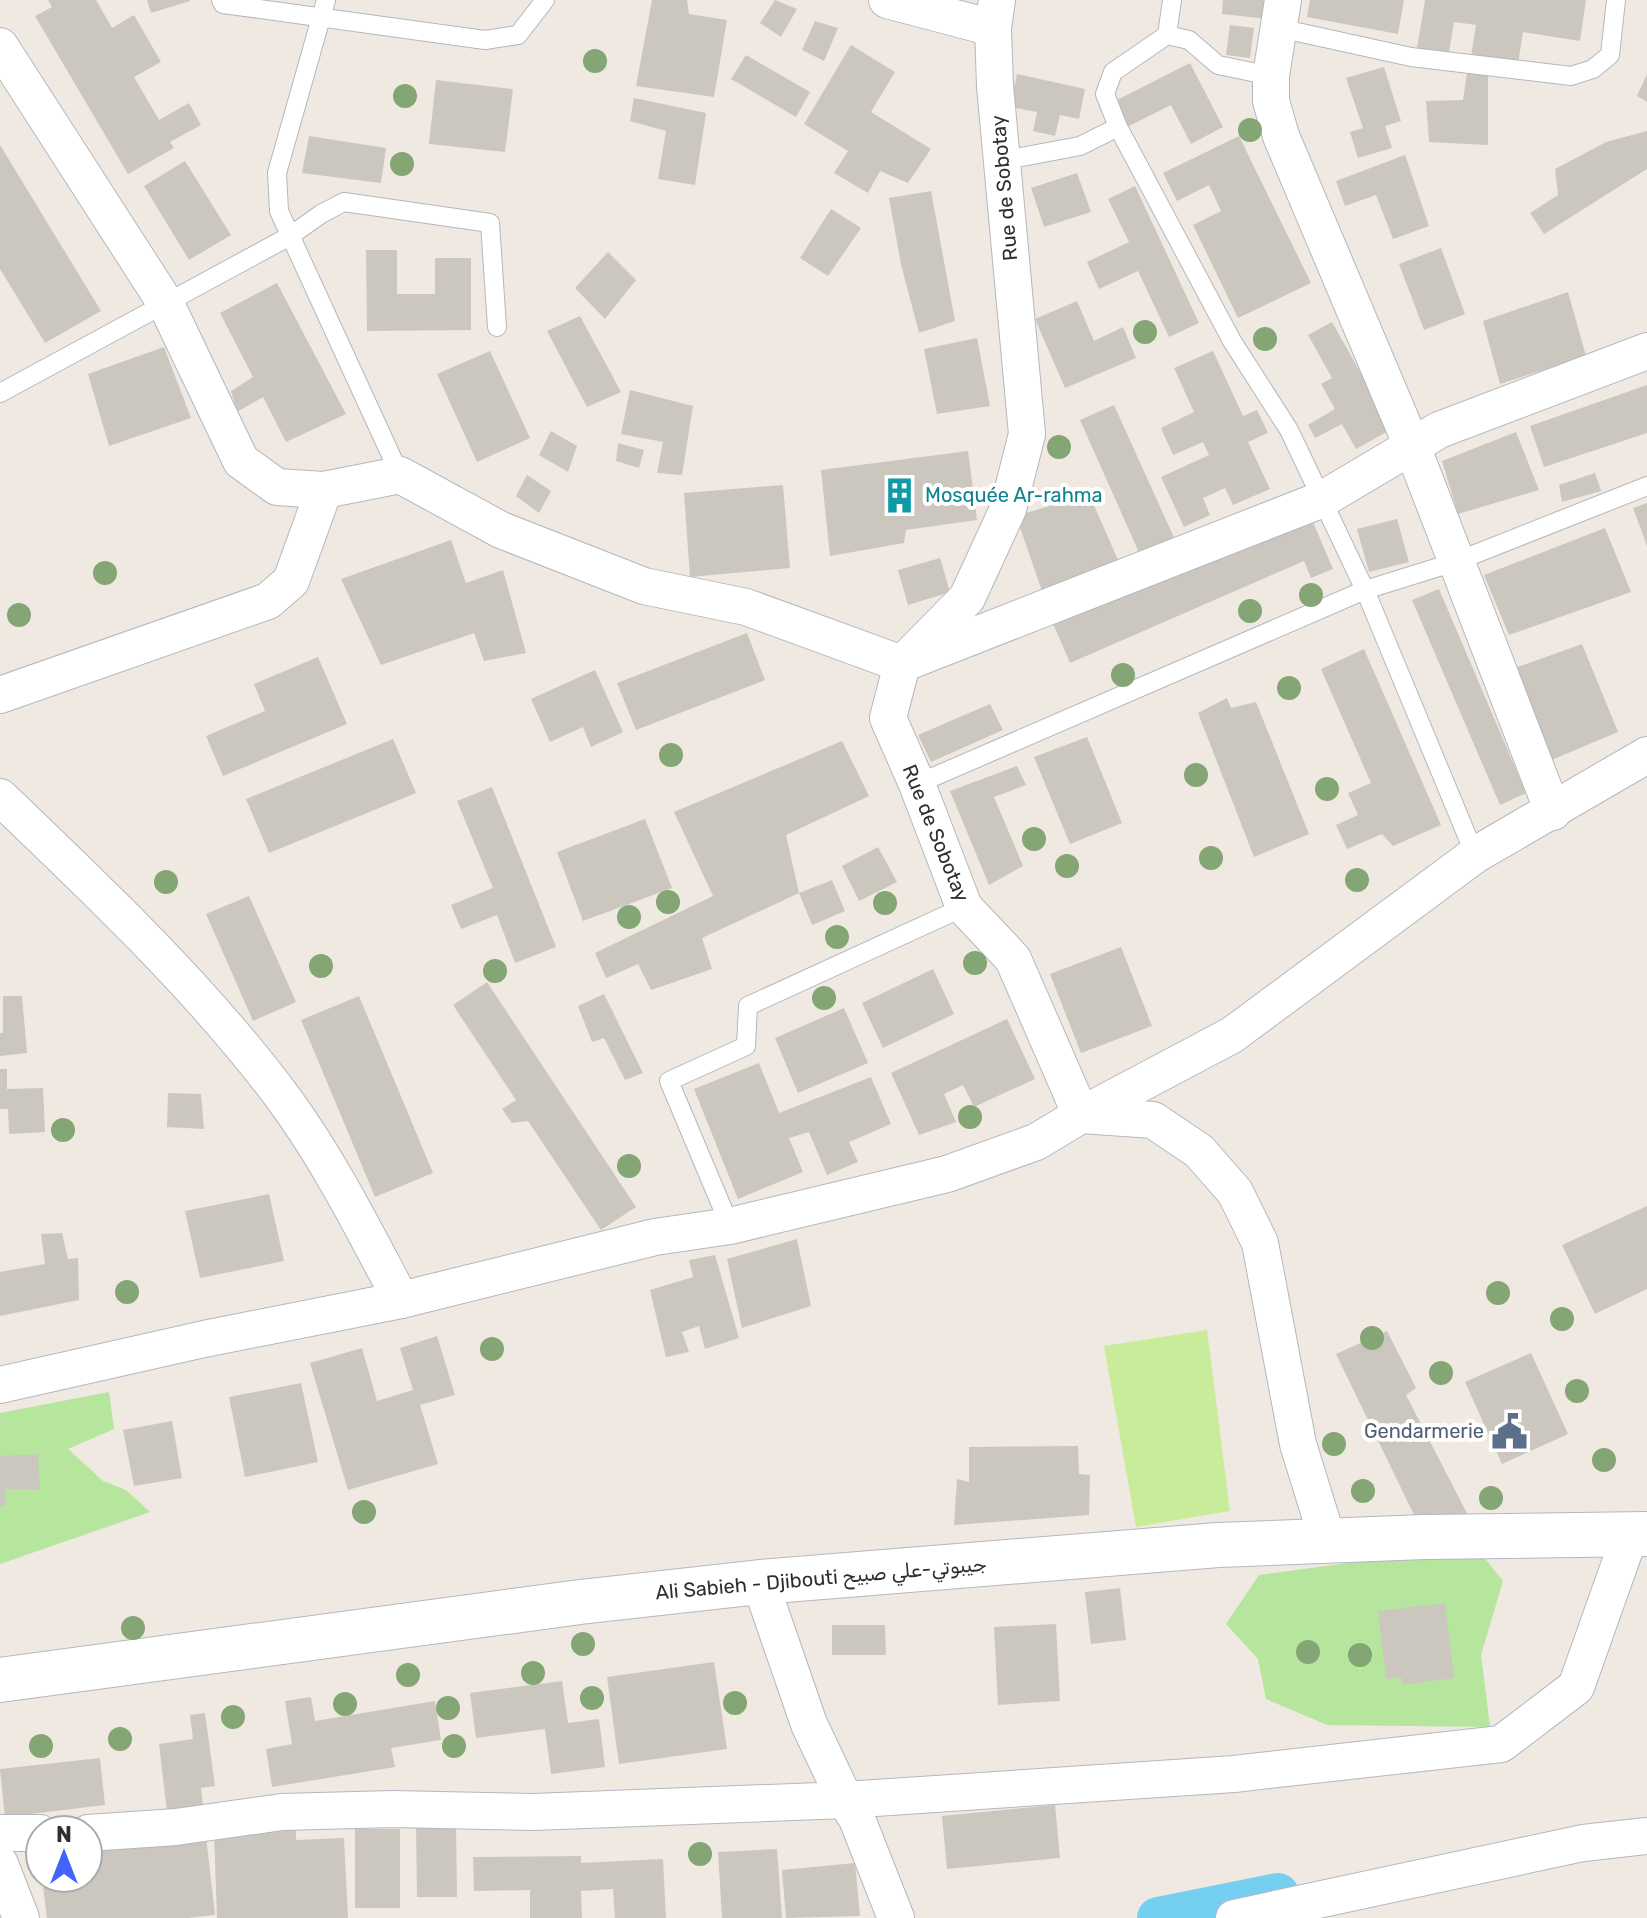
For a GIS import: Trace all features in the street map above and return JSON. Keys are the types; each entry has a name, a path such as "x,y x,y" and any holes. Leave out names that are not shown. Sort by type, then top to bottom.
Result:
{"main road":[{"name":"Ali Sabieh - Djibouti جيبوتي-علي صبيح","path":"0,1680 580,1602 760,1582 1103,1553 1328,1541 1638,1534"}],"street":[{"path":"887,0 995,14"},
{"name":"Rue de Sobotay","path":"995,14 1000,161 1027,434 1008,509 967,598 902,664 888,718 964,907 1013,959 1081,1115"},
{"path":"1281,14 1271,76 1271,101 1281,136 1412,446 1553,812"},
{"path":"0,46 166,304 241,461 277,487 324,490 400,475 501,530 644,586 746,607 902,664 1323,499 1439,430 1647,351"},
{"path":"0,695 268,601 291,581 324,490"},
{"path":"0,1385 204,1339 401,1300 655,1237 730,1226 947,1174 1036,1142 1232,1035 1475,855 1647,755"},
{"path":"0,797 197,993 281,1095 338,1183 401,1300"},
{"path":"1081,1115 1153,1120 1199,1151 1235,1192 1260,1243 1298,1444 1328,1541"},
{"path":"104,1832 176,1827 282,1812 393,1809 533,1812 845,1800 1234,1774 1501,1744 1576,1687 1638,1534"},
{"path":"760,1582 809,1724 857,1819 896,1918"},
{"path":"0,1833 24,1833"},
{"path":"1234,1918 1583,1843 1647,1836"},
{"path":"0,1864 21,1918"}],"lane":[{"path":"221,0 223,4 320,19 485,40 518,35 545,0"},
{"path":"326,0 277,173 279,211 400,475"},
{"path":"1167,35 1172,0"},
{"path":"1281,14 1411,57 1571,76 1593,69 1610,55 1616,0"},
{"path":"1271,76 1218,65 1189,40 1167,35 1113,72 1105,94 1118,127 1232,341 1289,430 1323,499 1365,590 1475,855"},
{"path":"1000,161 1080,146 1118,127"},
{"path":"0,393 290,236 344,202 490,223 497,327"},
{"path":"917,784 1365,590 1455,562 1647,486"},
{"path":"730,1226 669,1081 746,1046 748,1006 964,907"}],"green space":[{"path":"1207,1330 1230,1511 1136,1527 1104,1346"},
{"path":"109,1392 114,1429 68,1449 103,1481 126,1490 150,1512 0,1564 0,1413"},
{"path":"1479,1551 1503,1581 1481,1655 1490,1727 1327,1725 1266,1699 1258,1659 1226,1624 1259,1575 1422,1553"}],"building":[{"path":"48,0 96,0 112,28 134,15 161,62 134,77 159,120 189,103 201,125 170,142 174,148 128,174 35,16 52,7"},
{"path":"147,0 190,0 190,1 151,13"},
{"path":"652,0 687,0 689,14 727,20 714,97 636,86"},
{"path":"775,0 797,9 781,37 760,23"},
{"path":"1223,0 1270,0 1268,19 1222,14"},
{"path":"1310,0 1404,0 1398,34 1307,17"},
{"path":"1425,0 1586,0 1580,41 1523,32 1518,64 1471,57 1476,25 1454,22 1449,53 1417,48"},
{"path":"815,21 838,28 824,61 802,50"},
{"path":"1230,25 1254,28 1250,58 1226,55"},
{"path":"851,45 895,72 871,112 931,149 908,183 880,171 868,193 834,173 848,151 804,124"},
{"path":"746,55 810,92 796,117 731,79"},
{"path":"1190,63 1223,127 1191,144 1171,105 1129,126 1115,101"},
{"path":"1384,67 1401,121 1385,126 1392,148 1358,158 1350,132 1363,128 1346,78"},
{"path":"1467,73 1488,75 1488,145 1429,142 1426,101 1463,100"},
{"path":"1017,74 1085,89 1079,119 1060,115 1055,136 1033,131 1037,112 1010,107"},
{"path":"1647,74 1647,102 1637,96"},
{"path":"436,80 513,89 505,152 429,144"},
{"path":"634,98 706,113 695,185 658,179 666,131 630,121"},
{"path":"1647,131 1647,169 1544,234 1530,213 1558,195 1555,169 1606,142"},
{"path":"309,136 386,148 381,183 302,173"},
{"path":"1239,136 1311,283 1238,318 1193,225 1221,211 1209,185 1177,201 1163,173"},
{"path":"0,145 101,311 45,343 0,269"},
{"path":"1405,155 1429,226 1393,239 1376,195 1345,206 1336,181"},
{"path":"185,161 231,235 189,260 144,186"},
{"path":"1077,173 1091,212 1044,227 1031,188"},
{"path":"1135,186 1199,323 1169,337 1138,271 1099,289 1087,262 1129,242 1108,199"},
{"path":"931,191 955,321 919,333 901,264 889,198"},
{"path":"831,209 861,228 828,276 800,258"},
{"path":"1441,248 1465,314 1424,330 1399,264"},
{"path":"366,250 397,250 397,294 435,294 435,258 471,258 471,330 367,331"},
{"path":"608,252 636,280 605,319 575,288"},
{"path":"277,283 346,414 286,442 263,397 237,412 231,391 253,377 220,313"},
{"path":"1568,292 1586,356 1500,384 1483,321"},
{"path":"1077,301 1094,341 1123,327 1136,358 1065,388 1035,319"},
{"path":"580,316 621,392 587,407 547,331"},
{"path":"1332,322 1392,429 1356,449 1342,424 1315,438 1308,425 1335,409 1321,384 1332,378 1308,335"},
{"path":"977,338 990,406 937,414 924,349"},
{"path":"164,347 191,418 109,446 88,374"},
{"path":"490,351 530,438 477,462 437,374"},
{"path":"1213,351 1243,416 1257,410 1268,433 1248,442 1270,489 1233,505 1225,488 1203,498 1210,515 1184,527 1161,477 1209,455 1203,442 1173,455 1161,428 1194,412 1174,368"},
{"path":"1647,385 1647,433 1544,467 1530,426"},
{"path":"630,390 693,406 682,475 657,473 663,442 621,434"},
{"path":"1114,405 1176,542 1141,557 1080,420"},
{"path":"551,431 577,446 568,472 539,455"},
{"path":"1516,432 1539,490 1458,514 1442,461"},
{"path":"618,443 644,450 639,468 616,461"},
{"name":"Mosquée Ar-rahma","path":"968,451 977,520 906,530 904,543 830,556 821,470"},
{"path":"1595,473 1601,491 1562,502 1559,485"},
{"path":"527,475 551,491 539,513 516,496"},
{"path":"783,485 790,568 690,577 684,493"},
{"path":"1089,494 1119,562 1043,594 1016,516"},
{"path":"1647,503 1647,546 1633,508"},
{"path":"1307,508 1333,569 1311,578 1304,561 1070,663 1051,619"},
{"path":"1397,519 1409,562 1369,572 1357,529"},
{"path":"1605,528 1631,592 1509,635 1484,575"},
{"path":"451,540 466,583 503,570 526,653 484,661 474,633 381,665 341,579"},
{"path":"940,558 950,592 908,605 898,570"},
{"path":"1439,589 1526,793 1500,805 1412,600"},
{"path":"747,633 765,680 636,730 617,683"},
{"path":"1582,644 1618,732 1549,761 1512,669"},
{"path":"1364,649 1441,825 1393,846 1382,834 1347,849 1336,825 1358,815 1348,793 1371,783 1321,669"},
{"path":"318,657 347,724 223,776 206,736 265,711 254,684"},
{"path":"595,670 623,732 591,747 583,727 550,742 531,699"},
{"path":"1227,698 1231,708 1256,702 1309,834 1254,857 1198,713"},
{"path":"990,704 1003,730 931,762 918,735"},
{"path":"1087,737 1122,823 1070,844 1034,757"},
{"path":"393,739 416,793 269,853 246,799"},
{"path":"842,741 869,796 786,835 799,893 702,938 712,969 651,990 638,964 606,978 595,953 713,896 674,812"},
{"path":"1017,766 1026,785 994,797 1023,866 989,885 950,791"},
{"path":"492,787 556,947 515,963 497,915 461,929 451,905 493,888 457,801"},
{"path":"645,819 672,888 583,921 557,852"},
{"path":"878,847 897,882 859,901 842,866"},
{"path":"832,880 845,911 812,925 799,893"},
{"path":"249,896 296,1002 253,1021 206,914"},
{"path":"1121,947 1152,1026 1081,1053 1050,974"},
{"path":"933,969 954,1014 883,1048 862,1003"},
{"path":"487,982 636,1207 601,1230 528,1121 512,1123 502,1109 516,1100 453,1005"},
{"path":"604,994 643,1073 625,1080 604,1038 592,1042 578,1006"},
{"path":"3,996 22,996 27,1053 0,1056"},
{"path":"359,996 433,1173 375,1197 301,1020"},
{"path":"844,1008 868,1063 798,1093 775,1038"},
{"path":"1007,1019 1035,1079 974,1107 963,1085 944,1094 956,1122 919,1135 891,1073"},
{"path":"759,1063 779,1113 871,1077 891,1124 849,1142 858,1162 827,1175 809,1132 789,1138 803,1172 738,1199 694,1089"},
{"path":"0,1069 7,1069 7,1089 43,1088 45,1132 9,1134 8,1109 0,1109"},
{"path":"168,1093 201,1094 204,1129 167,1127"},
{"path":"269,1194 284,1261 200,1278 185,1211"},
{"path":"1647,1206 1647,1289 1595,1314 1562,1245"},
{"path":"62,1233 68,1259 78,1258 79,1300 0,1316 0,1272 45,1264 41,1234"},
{"path":"797,1239 811,1306 742,1328 727,1259"},
{"path":"715,1255 739,1338 705,1349 699,1326 682,1332 689,1352 666,1357 650,1290 693,1277 689,1260"},
{"path":"1387,1331 1416,1388 1406,1395 1471,1521 1417,1521 1336,1354"},
{"path":"437,1336 455,1395 420,1405 438,1464 348,1490 310,1363 362,1348 377,1401 413,1390 400,1348"},
{"path":"1531,1353 1568,1434 1502,1464 1465,1382"},
{"path":"301,1383 318,1462 245,1477 229,1397"},
{"path":"172,1421 182,1478 134,1486 123,1430"},
{"path":"1078,1446 1079,1474 1090,1475 1089,1515 954,1525 957,1479 969,1482 969,1447"},
{"path":"38,1454 40,1490 5,1489 5,1505 0,1506 0,1456"},
{"path":"1120,1588 1126,1640 1091,1644 1085,1592"},
{"path":"1445,1603 1454,1678 1403,1685 1401,1677 1386,1679 1378,1611"},
{"path":"1056,1624 1060,1701 998,1705 994,1627"},
{"path":"832,1625 885,1625 886,1655 832,1655"},
{"path":"714,1662 727,1749 619,1764 607,1677"},
{"path":"562,1681 568,1723 599,1719 605,1767 551,1774 545,1729 476,1738 470,1693"},
{"path":"311,1697 315,1721 435,1701 441,1740 391,1748 395,1767 272,1787 266,1749 292,1744 285,1701"},
{"path":"205,1713 215,1786 201,1788 204,1816 168,1821 159,1744 193,1739 190,1715"},
{"path":"100,1758 105,1805 5,1817 0,1769"},
{"path":"1055,1805 1060,1858 947,1869 942,1816"},
{"path":"416,1827 456,1827 457,1897 417,1897"},
{"path":"296,1829 296,1840 344,1838 348,1918 217,1918 214,1832"},
{"path":"355,1829 400,1829 400,1908 355,1908"},
{"path":"206,1836 215,1915 188,1918 47,1918 44,1894 104,1894 104,1847"},
{"path":"777,1849 782,1918 722,1918 718,1852"},
{"path":"581,1856 581,1863 663,1859 666,1918 615,1918 613,1889 581,1891 582,1918 530,1918 530,1890 474,1891 473,1857"},
{"path":"855,1863 860,1916 786,1918 782,1870"}],"waterway":[{"path":"1158,1918 1278,1894"}],"place":[{"name":"Mosquée Ar-rahma","path":"899,495"},
{"name":"Gendarmerie","path":"1510,1431"}]}
